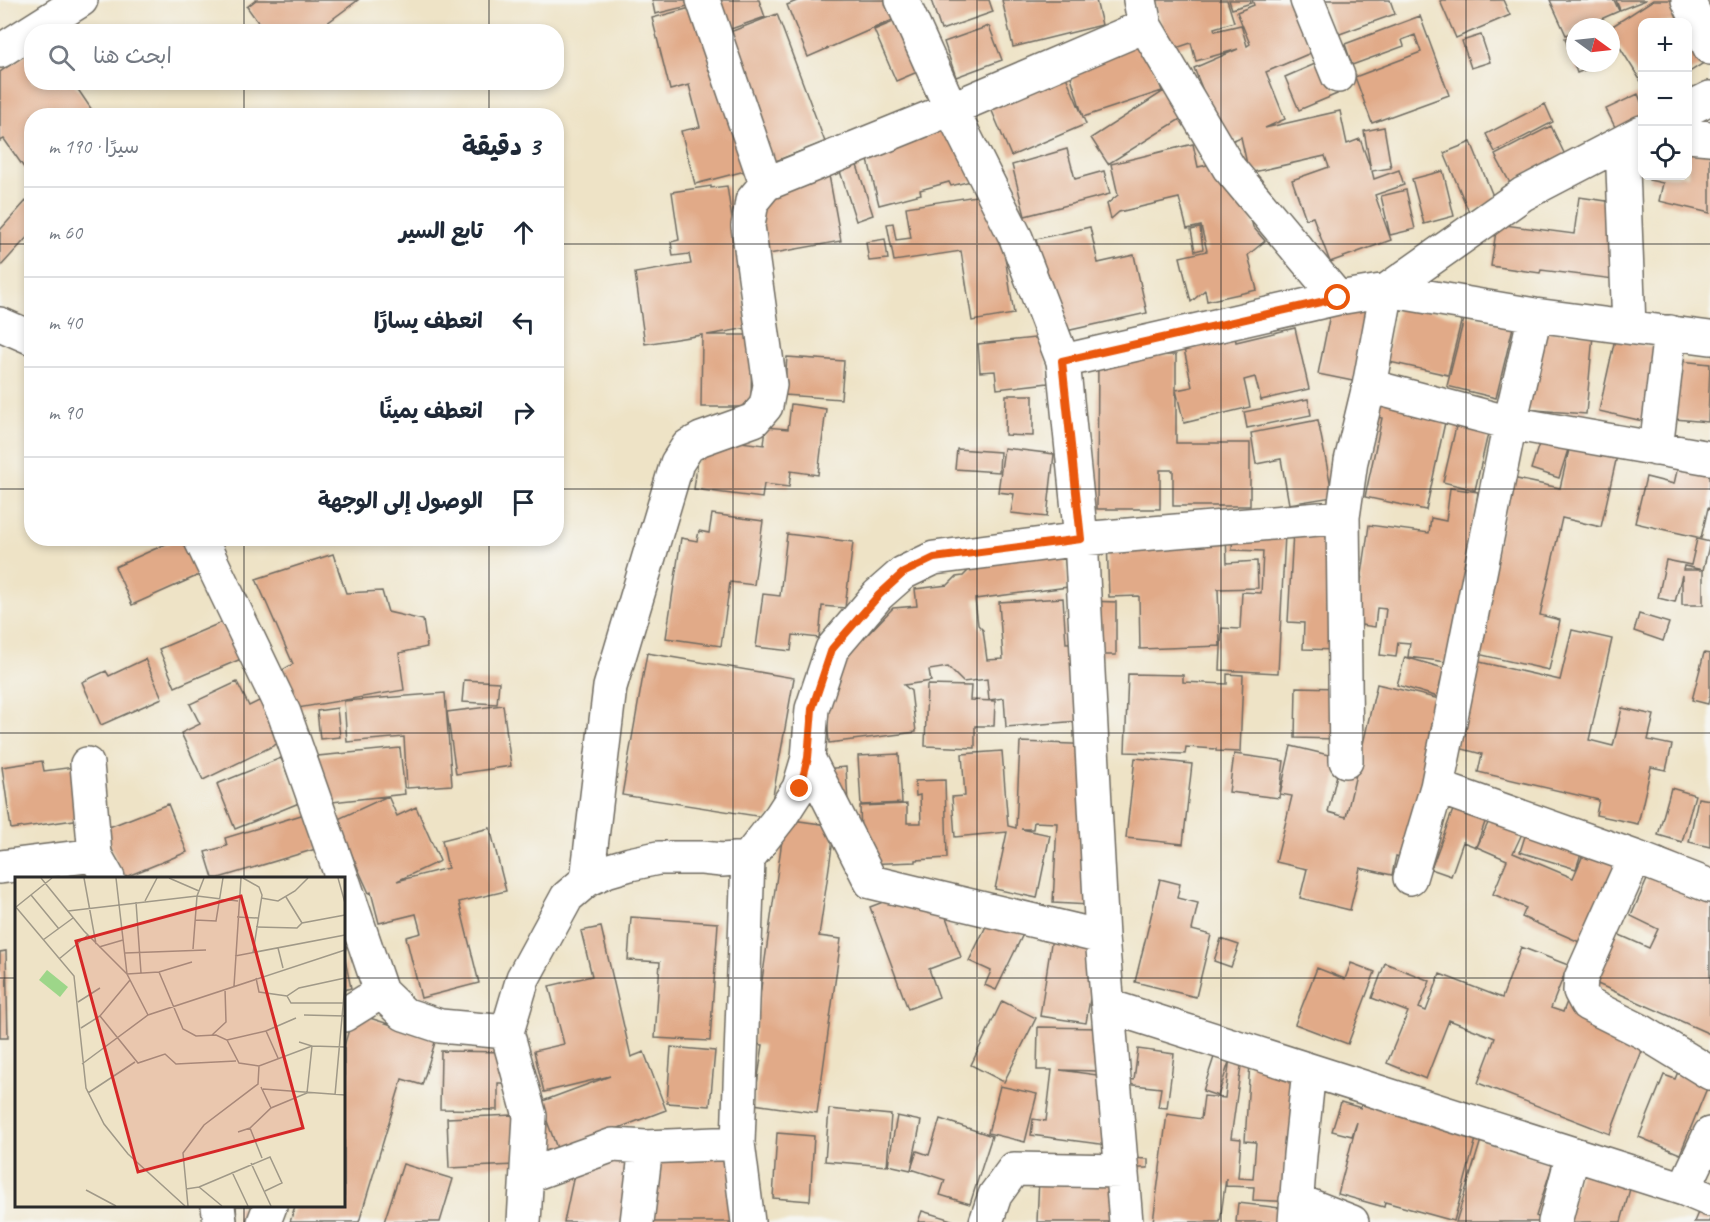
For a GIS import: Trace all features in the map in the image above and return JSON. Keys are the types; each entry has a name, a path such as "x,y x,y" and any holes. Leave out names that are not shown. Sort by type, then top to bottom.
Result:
{"street":[{"path":"43,24 81,0"},
{"path":"703,0 766,184"},
{"path":"902,0 951,109 1016,238 1062,361 1081,539 1102,937 1126,1222"},
{"path":"1307,0 1338,76"},
{"path":"1688,0 1710,48"},
{"path":"587,880 610,687 677,462 688,446 754,420 766,406 770,386 747,226 752,201 766,184 951,109 1143,13 1229,168 1338,298"},
{"path":"0,51 24,36"},
{"path":"1692,108 1710,98"},
{"path":"1692,136 1710,138"},
{"path":"1346,760 1343,518 1351,461 1369,386 1386,290 1522,194 1632,138 1629,327"},
{"path":"1062,361 1338,298 1386,290 1534,315 1710,338"},
{"path":"1410,878 1437,787 1509,423 1534,315"},
{"path":"0,324 24,334"},
{"path":"1656,449 1670,333"},
{"path":"1369,386 1509,423 1710,458"},
{"path":"748,1222 738,1143 748,858 800,789 808,758 812,709 832,649 879,595 903,573 934,558 1081,539 1343,518"},
{"path":"204,546 284,713 341,877"},
{"path":"808,758 871,882 1102,937"},
{"path":"0,867 102,867 87,764"},
{"path":"1437,787 1710,886"},
{"path":"1635,857 1581,978 1580,990 1587,1004 1643,1032 1710,1073"},
{"path":"524,1222 530,1116 507,1032 523,978 567,897 587,880 614,868 658,858 722,860 748,858"},
{"path":"345,887 381,992 404,1014 440,1026 507,1032"},
{"path":"345,1014 381,992"},
{"path":"1108,1006 1697,1195 1710,1134"},
{"path":"1309,1070 1296,1211 1352,1222"},
{"path":"527,1176 613,1145 646,1147 738,1143"},
{"path":"637,1222 646,1147"},
{"path":"1555,1222 1573,1154"},
{"path":"986,1222 995,1195 1014,1169 1122,1172"},
{"path":"218,1207 220,1222"},
{"path":"264,1222 270,1207"}],"building":[{"path":"256,0 358,0 326,24 259,24 247,7"},
{"path":"652,0 687,0 688,6 655,14"},
{"path":"718,0 759,0 765,17 728,30"},
{"path":"799,0 886,0 895,19 808,57 787,5"},
{"path":"931,0 989,0 993,12 941,30"},
{"path":"1002,0 1096,0 1102,25 1013,47"},
{"path":"1154,0 1227,0 1234,22 1214,28 1215,31 1241,25 1247,46 1250,44 1237,12 1254,5 1252,0 1292,0 1313,52 1266,72 1285,119 1265,128 1340,111 1347,144 1360,139 1371,170 1364,131 1384,127 1391,168 1372,171 1374,179 1399,170 1404,185 1375,195 1391,240 1330,262 1313,217 1306,219 1292,180 1329,167 1325,156 1249,173 1241,137 1224,144 1194,68 1238,49 1196,61 1191,43 1170,50"},
{"path":"1229,0 1250,0 1251,3 1232,9"},
{"path":"1324,0 1390,0 1395,14 1337,35"},
{"path":"1503,0 1510,15 1456,38 1440,1"},
{"path":"1550,0 1614,0 1619,11 1603,18 1566,18 1566,35"},
{"path":"1616,0 1646,0 1620,10"},
{"path":"1653,0 1673,0 1684,18 1638,18 1638,77 1620,48 1620,21"},
{"path":"702,5 745,171 695,184 681,131 700,127 689,85 670,90 652,18"},
{"path":"777,14 825,142 773,162 725,34"},
{"path":"1420,16 1449,95 1372,123 1355,77 1421,52 1415,35 1402,40 1404,46 1352,65 1345,44"},
{"path":"900,19 922,70 896,81 874,30"},
{"path":"989,26 1002,60 956,77 944,42"},
{"path":"1692,30 1710,59 1692,70"},
{"path":"1143,35 1162,91 1083,117 1066,60"},
{"path":"1481,35 1490,62 1471,68 1462,41"},
{"path":"24,56 24,90 78,90 91,108 24,108 24,168 4,139 0,141 0,72"},
{"path":"1322,61 1337,94 1299,110 1285,77"},
{"path":"1064,72 1086,124 1011,156 989,104"},
{"path":"1164,91 1182,118 1108,164 1091,138"},
{"path":"1638,94 1638,121 1617,131 1606,109"},
{"path":"1545,104 1553,122 1495,152 1486,134"},
{"path":"956,108 975,180 951,186 949,182 920,190 921,194 879,205 867,156"},
{"path":"1551,126 1565,155 1510,183 1495,155"},
{"path":"1471,142 1495,201 1469,212 1444,153"},
{"path":"1193,144 1198,167 1216,163 1247,202 1253,227 1265,241 1248,255 1257,290 1207,301 1205,290 1191,302 1180,257 1207,251 1201,226 1187,229 1179,198 1119,212 1111,219 1107,204 1118,195 1111,164"},
{"path":"1692,148 1710,152 1710,213 1659,201 1663,183 1649,180 1692,180"},
{"path":"1067,149 1075,179 1104,171 1110,194 1025,216 1012,165"},
{"path":"855,159 873,215 856,221 838,165"},
{"path":"1443,171 1454,216 1424,224 1412,179"},
{"path":"829,175 841,241 752,257 740,192"},
{"path":"711,186 711,188 727,186 748,328 707,335 752,335 751,407 701,407 702,335 645,344 635,273 691,264 689,254 673,256 671,242 679,240 672,192"},
{"path":"1406,190 1415,229 1390,235 1381,196"},
{"path":"995,193 1014,314 972,321 961,251 894,261 887,224 893,223 896,240 911,238 906,207"},
{"path":"1579,197 1613,202 1614,279 1541,270 1540,273 1491,266 1497,224 1574,234"},
{"path":"24,203 24,241 0,267 0,230"},
{"path":"1090,227 1098,263 1134,255 1147,313 1057,333 1036,239"},
{"path":"1200,228 1203,249 1195,251 1191,230"},
{"path":"885,239 888,259 869,261 866,242"},
{"path":"1334,294 1375,303 1358,382 1318,374"},
{"path":"1399,303 1462,318 1448,375 1385,361"},
{"path":"1465,315 1513,327 1496,398 1447,386"},
{"path":"1295,328 1309,389 1261,400 1255,377 1244,380 1250,407 1184,423 1176,390 1192,387 1184,349 1235,337 1236,342"},
{"path":"1530,330 1593,335 1586,414 1523,409"},
{"path":"1044,337 1048,383 997,389 995,371 980,372 978,344"},
{"path":"1615,339 1659,349 1643,421 1599,411"},
{"path":"1098,355 1176,355 1176,443 1250,443 1250,506 1173,506 1173,470 1160,470 1160,509 1097,509"},
{"path":"787,357 844,361 841,399 784,395"},
{"path":"1680,361 1710,364 1708,422 1675,419"},
{"path":"1354,383 1449,404 1426,510 1365,497 1382,418 1348,411"},
{"path":"1006,395 1033,395 1033,436 1005,435"},
{"path":"1308,399 1311,415 1247,428 1244,412"},
{"path":"791,404 826,409 818,475 791,471 789,487 764,484 762,498 694,489 701,437 764,445 766,427 788,429"},
{"path":"1458,418 1490,425 1475,490 1443,482"},
{"path":"1318,420 1333,497 1289,504 1281,459 1256,464 1251,433"},
{"path":"1543,431 1571,440 1559,478 1531,469"},
{"path":"1572,437 1619,447 1601,527 1562,518 1540,615 1560,620 1549,670 1473,653 1512,478 1560,488"},
{"path":"1004,448 1054,454 1047,517 1011,513 1014,494 998,492"},
{"path":"957,449 1000,452 999,472 955,469"},
{"path":"1710,452 1710,509 1708,508 1701,538 1635,523 1646,477 1674,484 1678,466"},
{"path":"1450,488 1478,492 1455,663 1408,657 1410,643 1398,642 1396,657 1380,655 1386,609 1377,608 1375,627 1355,624 1369,525 1429,533 1431,518 1446,521"},
{"path":"1294,513 1346,516 1339,650 1303,649 1304,623 1288,622"},
{"path":"712,514 763,521 754,585 730,582 721,646 666,638 681,538 697,541 699,531 709,533"},
{"path":"1233,532 1285,534 1278,673 1220,670 1222,628 1240,629 1242,592 1261,593 1263,551 1232,550"},
{"path":"787,534 853,542 845,608 822,606 819,638 793,635 791,651 756,647 763,594 780,596"},
{"path":"1226,534 1227,563 1257,561 1258,588 1218,589 1220,646 1140,649 1139,596 1109,597 1107,539"},
{"path":"1697,539 1710,542 1703,570 1703,605 1682,605 1682,575 1675,602 1658,598 1666,560 1691,565","holes":["1684,566 1703,570 1683,570"]},
{"path":"1063,544 1068,587 975,599 978,625 983,630 987,660 1003,659 999,602 1063,598 1066,643 1086,642 1091,720 1006,727 1004,698 989,700 987,679 963,682 948,667 929,670 931,681 904,685 911,691 916,732 829,743 824,672 859,636 867,635 893,608 917,606 915,589 948,585 956,577 963,576 983,556"},
{"path":"161,546 208,546 217,567 132,605 115,567"},
{"path":"333,554 346,593 382,591 388,612 423,620 427,647 399,653 404,690 298,708 279,672 293,664 256,579"},
{"path":"1088,601 1116,602 1116,655 1088,655"},
{"path":"1639,614 1669,623 1663,641 1634,631"},
{"path":"232,618 248,656 175,687 159,649"},
{"path":"1572,630 1612,639 1589,740 1613,746 1622,708 1654,715 1648,740 1672,745 1666,770 1651,767 1638,824 1596,815 1599,800 1478,772 1482,754 1455,747 1475,661 1560,680"},
{"path":"647,653 794,678 769,818 622,795"},
{"path":"1704,653 1710,654 1708,704 1692,700"},
{"path":"1405,657 1450,670 1442,698 1397,685"},
{"path":"145,659 162,698 101,725 82,682 106,671 109,676"},
{"path":"1128,674 1183,675 1183,682 1227,684 1227,674 1243,675 1240,752 1186,747 1185,754 1125,752"},
{"path":"464,680 499,682 497,704 462,702"},
{"path":"237,682 249,706 261,700 281,742 203,780 181,733 200,724 190,704"},
{"path":"1377,684 1448,701 1417,861 1396,856 1392,875 1360,868 1350,910 1300,898 1307,869 1276,862 1292,796 1280,794 1291,746 1341,758 1328,812 1346,817"},
{"path":"927,685 971,686 970,700 995,701 994,726 975,726 975,748 925,746"},
{"path":"1296,687 1339,688 1338,739 1295,738"},
{"path":"445,693 452,785 407,788 404,737 347,742 344,701"},
{"path":"503,705 511,766 456,774 447,712"},
{"path":"337,708 340,737 320,739 317,711"},
{"path":"1020,742 1097,745 1090,905 1053,903 1057,823 1034,822 1033,829 1021,829 1050,835 1037,898 995,889 1007,832 955,837 952,797 965,796 962,754 1002,751 1008,826 1016,828"},
{"path":"400,748 405,794 323,803 318,756"},
{"path":"899,754 902,803 861,805 858,756"},
{"path":"1234,754 1284,761 1279,798 1229,792"},
{"path":"281,758 299,803 235,829 217,784"},
{"path":"1135,758 1192,764 1183,844 1126,838"},
{"path":"42,761 44,771 74,767 81,819 11,829 2,767"},
{"path":"846,767 848,804 822,769"},
{"path":"945,780 947,858 916,860 916,862 862,864 860,806 907,804 907,823 921,823 920,795 916,796 915,781"},
{"path":"1463,783 1495,795 1476,847 1463,842 1451,876 1431,869"},
{"path":"1671,788 1695,795 1682,842 1658,835"},
{"path":"388,796 397,816 416,807 440,861 397,881 448,868 442,840 490,828 506,891 459,902 479,983 421,998 406,937 421,933 416,914 379,923 371,892 369,893 336,820"},
{"path":"1500,797 1532,812 1513,853 1573,878 1594,830 1628,845 1584,944 1522,917 1526,908 1493,894 1507,860 1477,847"},
{"path":"1698,798 1710,800 1710,847 1689,842"},
{"path":"168,804 187,852 123,877 104,829"},
{"path":"1533,811 1589,829 1576,869 1520,852"},
{"path":"308,813 319,848 222,877 213,877 205,852 227,846 225,838"},
{"path":"785,819 835,826 819,936 841,939 817,1113 754,1104 763,1045 753,1044"},
{"path":"1661,848 1710,871 1710,1034 1591,981 1613,932 1649,948 1658,929 1631,916"},
{"path":"1160,879 1180,884 1177,898 1198,903 1192,930 1211,935 1196,997 1135,982"},
{"path":"933,883 961,957 929,969 939,997 908,1009 870,907"},
{"path":"992,914 1025,930 996,990 985,985 991,971 969,961"},
{"path":"631,917 718,923 710,1041 655,1038 660,962 628,960"},
{"path":"601,927 631,1057 644,1052 666,1110 558,1151 540,1102 610,1076 544,1092 534,1051 564,1044 549,986 592,976 581,931"},
{"path":"1052,937 1099,944 1086,1023 1040,1016"},
{"path":"1221,939 1239,945 1231,967 1214,961"},
{"path":"1521,947 1568,965 1551,1008 1563,1012 1571,991 1653,1022 1610,1134 1478,1083 1495,1038 1449,1020 1426,1079 1387,1063 1408,1012 1372,998 1385,963 1430,981 1419,1008 1426,1011 1440,974 1502,998"},
{"path":"6,951 8,1038 0,1038 0,952"},
{"path":"345,960 351,988 345,990"},
{"path":"1351,963 1375,972 1348,1044 1295,1024 1317,968 1345,979"},
{"path":"1002,1001 1036,1018 1004,1082 971,1065"},
{"path":"354,1013 436,1039 422,1085 402,1079 359,1222 290,1222 295,1207 345,1207 345,1043"},
{"path":"1038,1027 1099,1028 1098,1071 1060,1070 1134,1080 1138,1049 1174,1054 1167,1108 1158,1107 1161,1088 1116,1083 1107,1145 1031,1135 1033,1119 1046,1121 1052,1070 1037,1070"},
{"path":"671,1047 715,1051 710,1106 667,1103"},
{"path":"441,1051 509,1052 509,1083 498,1083 498,1110 440,1109"},
{"path":"1214,1057 1229,1062 1218,1096 1203,1091"},
{"path":"1230,1057 1242,1059 1231,1138 1241,1139 1238,1178 1253,1179 1256,1142 1245,1141 1250,1062 1306,1065 1297,1202 1253,1200 1254,1187 1226,1186 1226,1178 1220,1222 1153,1222 1167,1114 1201,1119 1204,1096 1225,1098"},
{"path":"1683,1060 1710,1081 1680,1154 1639,1137 1664,1075 1675,1079"},
{"path":"1000,1086 1037,1094 1025,1142 988,1133"},
{"path":"1341,1102 1361,1108 1362,1104 1477,1135 1454,1221 1385,1202 1384,1207 1338,1194 1357,1122 1352,1136 1332,1131"},
{"path":"829,1109 891,1115 887,1166 825,1161"},
{"path":"513,1115 515,1165 449,1168 447,1118"},
{"path":"897,1116 921,1121 911,1170 888,1165"},
{"path":"940,1119 992,1136 970,1204 940,1195 945,1180 911,1169 917,1151 929,1155"},
{"path":"777,1133 814,1136 810,1201 773,1198"},
{"path":"663,1140 751,1161 736,1222 653,1222"},
{"path":"1481,1140 1553,1163 1536,1216 1542,1219 1541,1222 1456,1222"},
{"path":"579,1151 638,1163 626,1222 564,1222"},
{"path":"1040,1154 1148,1159 1148,1168 1130,1168 1127,1222 1037,1222"},
{"path":"1583,1160 1634,1174 1621,1222 1566,1222"},
{"path":"403,1164 453,1179 440,1222 384,1222"},
{"path":"1238,1203 1306,1211 1305,1222 1236,1222"},
{"path":"1702,1203 1710,1206 1709,1222 1694,1222"},
{"path":"236,1207 266,1207 260,1222 237,1222"},
{"path":"922,1211 955,1221 955,1222 918,1222"}],"route":[{"path":"800,789 808,758 812,709 832,649 879,595 903,573 934,558 1081,539 1062,361 1338,298"}]}
